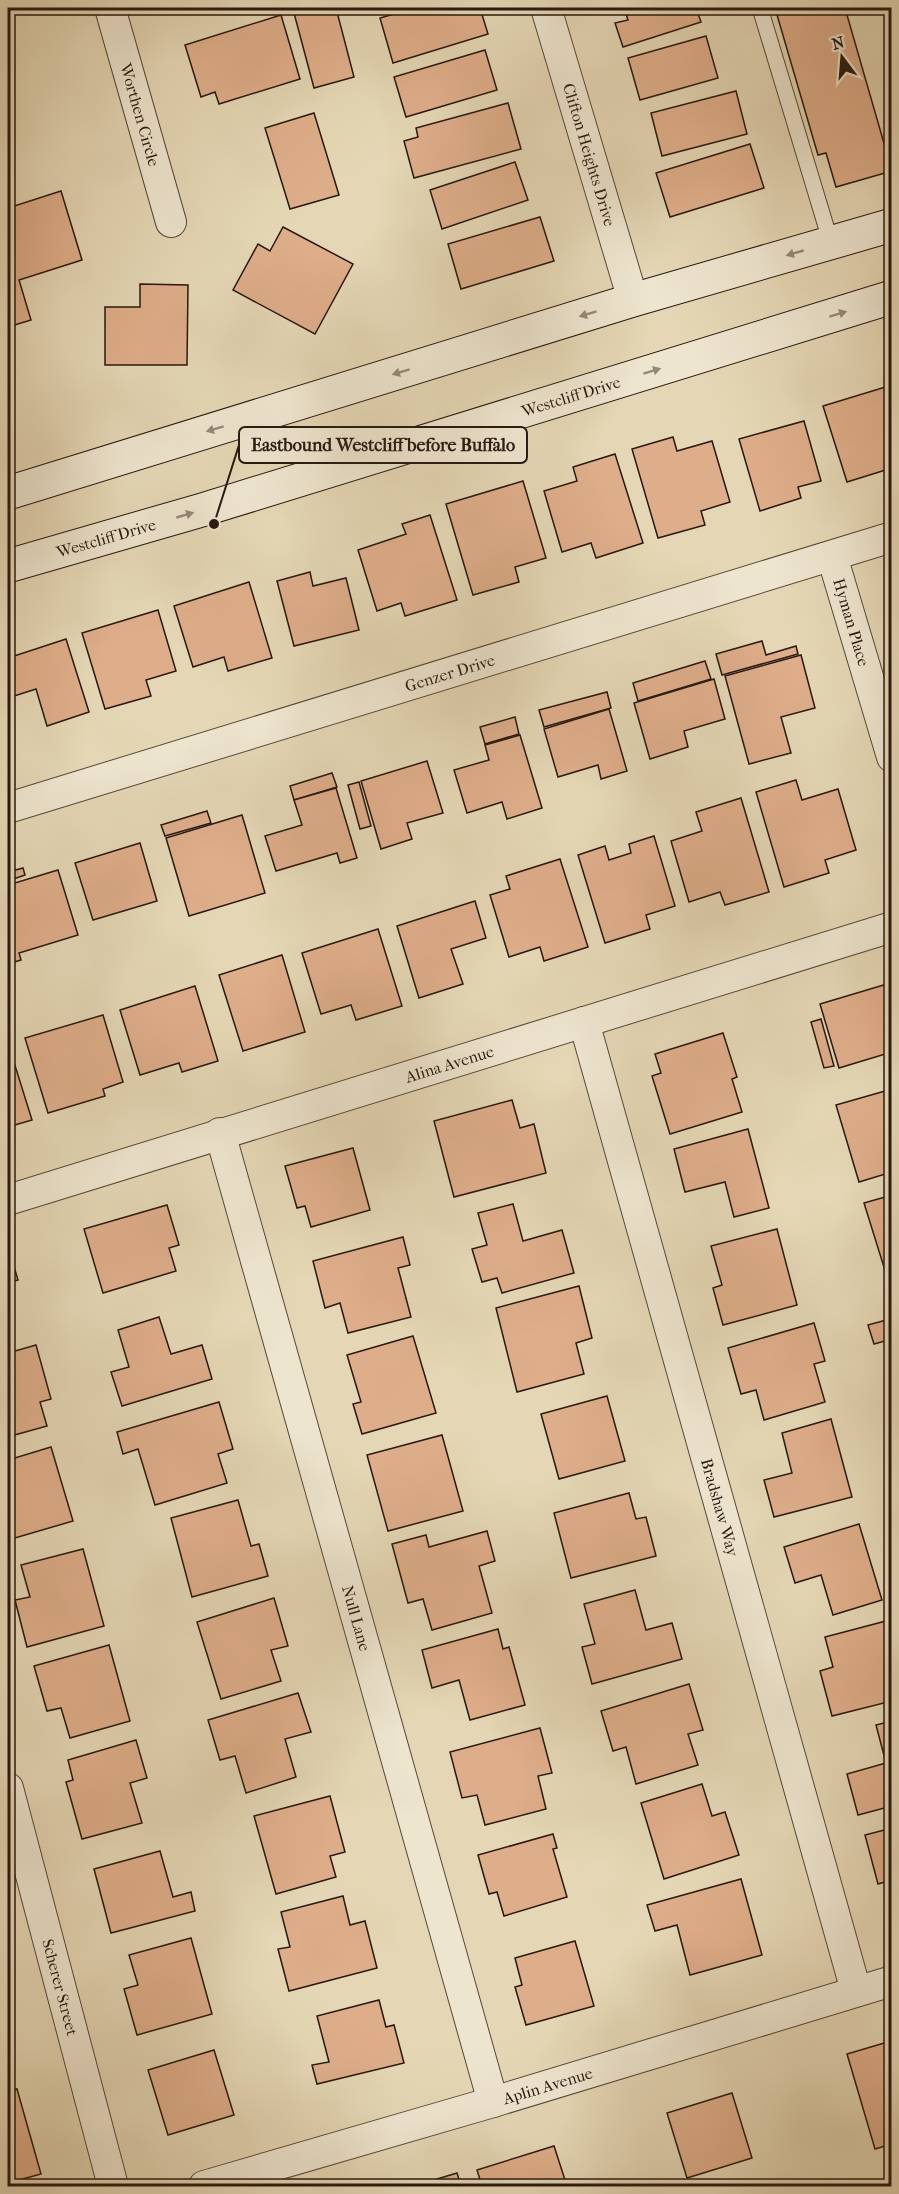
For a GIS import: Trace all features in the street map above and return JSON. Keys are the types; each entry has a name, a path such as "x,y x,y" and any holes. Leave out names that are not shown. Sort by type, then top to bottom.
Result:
{"main road":[{"path":"8,493 633,300 891,225"},
{"name":"Westcliff Drive","path":"8,566 202,510 891,297"}],"street":[{"name":"Worthen Circle","path":"110,8 171,222"},
{"name":"Clifton Heights Drive","path":"546,8 633,300"},
{"name":"Genzer Drive","path":"8,808 891,537"},
{"name":"Hyman Place","path":"832,556 891,758"},
{"name":"Alina Avenue","path":"8,1200 891,927"},
{"name":"Bradshaw Way","path":"584,1022 856,1991"},
{"name":"Null Lane","path":"220,1133 493,2102"},
{"name":"Scherer Street","path":"8,1788 114,2187"},
{"name":"Aplin Avenue","path":"204,2187 891,1981"}],"lane":[{"path":"760,8 831,243"}],"building":[{"path":"188,8 212,8 190,14"},
{"path":"317,8 336,8 354,77 314,88 294,13"},
{"path":"415,8 480,8 488,34 393,63 380,18"},
{"path":"624,8 696,8 701,22 623,47 615,23 628,20"},
{"path":"775,8 845,8 892,171 836,187 826,153 818,155"},
{"path":"281,15 300,79 219,104 215,92 201,97 185,45"},
{"path":"706,36 718,78 640,100 628,58"},
{"path":"485,50 497,90 406,117 394,77"},
{"path":"736,91 747,134 662,156 651,113"},
{"path":"508,103 521,149 414,178 404,141 418,137 416,128"},
{"path":"314,113 339,195 290,209 265,128"},
{"path":"750,144 764,188 670,217 656,173"},
{"path":"515,162 528,200 442,229 430,190"},
{"path":"61,191 82,260 19,280 31,320 8,327 8,208"},
{"path":"540,217 554,261 461,289 448,244"},
{"path":"283,227 353,264 315,334 233,290 258,244 270,251"},
{"path":"140,284 188,285 187,365 105,365 105,307 140,307"},
{"path":"892,385 892,453 888,454 892,468 847,482 823,406"},
{"path":"804,421 821,481 798,487 801,498 760,511 739,439"},
{"path":"673,437 677,451 712,441 730,502 701,511 705,525 658,538 632,449"},
{"path":"615,454 643,543 596,558 591,543 562,552 544,491 577,481 573,467"},
{"path":"523,481 546,558 515,567 519,582 473,595 446,504"},
{"path":"430,515 457,600 405,616 401,603 377,611 358,550 406,534 402,524"},
{"path":"310,572 313,586 346,578 359,630 294,646 277,581"},
{"path":"249,582 272,658 228,671 224,657 193,667 174,606"},
{"path":"158,610 176,671 146,680 151,696 105,709 82,633"},
{"path":"66,639 89,712 47,726 36,689 8,698 8,658"},
{"path":"762,641 766,655 796,646 798,654 722,675 716,654"},
{"path":"801,655 815,708 781,717 791,753 749,764 725,676"},
{"path":"705,661 711,679 638,701 633,683"},
{"path":"714,679 725,719 684,731 688,747 650,759 634,703"},
{"path":"607,692 611,708 544,727 539,710"},
{"path":"609,709 627,771 601,779 598,765 558,777 544,729"},
{"path":"515,717 519,734 485,744 480,727"},
{"path":"520,735 542,808 507,819 502,802 467,813 454,770 489,760 485,745"},
{"path":"427,761 443,813 407,823 412,839 381,849 361,781"},
{"path":"332,773 337,787 294,800 290,786"},
{"path":"796,780 802,800 838,789 856,850 825,860 829,873 784,887 756,792"},
{"path":"359,782 371,826 360,829 348,785"},
{"path":"336,788 357,858 340,863 337,853 276,871 265,836 302,825 294,800"},
{"path":"741,798 769,892 725,905 720,892 689,902 671,841 702,831 696,812"},
{"path":"207,811 211,823 165,836 161,825"},
{"path":"242,815 265,893 189,916 166,838"},
{"path":"654,836 675,906 646,915 650,929 605,943 578,855 605,846 609,860 631,853 629,844"},
{"path":"140,843 157,901 93,920 75,863"},
{"path":"560,859 588,947 544,961 540,947 509,957 490,895 510,889 506,876"},
{"path":"23,868 25,875 8,881 8,872"},
{"path":"58,870 78,935 19,953 21,960 8,964 8,885"},
{"path":"475,901 486,938 451,949 463,984 419,998 397,926"},
{"path":"378,929 402,1006 356,1020 351,1005 321,1014 302,953"},
{"path":"282,955 305,1032 243,1051 219,975"},
{"path":"887,984 892,1000 892,1027 890,1028 892,1052 839,1068 820,1004"},
{"path":"195,986 218,1061 182,1072 179,1063 140,1075 120,1010"},
{"path":"103,1015 123,1082 103,1089 105,1096 48,1113 25,1038"},
{"path":"821,1019 834,1066 824,1068 811,1022"},
{"path":"723,1033 737,1077 732,1079 742,1112 670,1134 652,1076 661,1073 655,1054"},
{"path":"8,1043 32,1120 8,1127"},
{"path":"892,1089 892,1135 887,1136 892,1152 892,1172 859,1182 836,1105"},
{"path":"512,1100 520,1128 534,1124 546,1173 454,1197 434,1121"},
{"path":"748,1129 769,1208 734,1217 725,1182 685,1192 674,1149"},
{"path":"353,1148 370,1210 311,1227 305,1206 297,1208 285,1166"},
{"path":"892,1195 892,1279 888,1280 864,1203"},
{"path":"513,1204 523,1241 562,1230 574,1273 502,1293 497,1278 482,1282 472,1249 487,1245 478,1213"},
{"path":"167,1205 179,1245 169,1248 176,1271 103,1293 84,1229"},
{"path":"777,1229 797,1305 723,1325 713,1288 722,1285 711,1246"},
{"path":"403,1237 410,1265 398,1268 411,1317 348,1333 340,1303 325,1308 313,1261"},
{"path":"8,1253 10,1253 18,1280 8,1283"},
{"path":"579,1286 592,1338 576,1343 584,1374 517,1392 496,1308"},
{"path":"892,1302 892,1339 874,1344 868,1325 890,1319 885,1303"},
{"path":"159,1317 171,1354 202,1345 212,1379 122,1406 111,1372 129,1367 118,1330"},
{"path":"814,1323 825,1361 814,1364 825,1402 764,1420 756,1390 741,1394 728,1348"},
{"path":"413,1336 436,1413 362,1434 353,1404 361,1402 347,1355"},
{"path":"36,1345 51,1399 40,1402 47,1426 11,1436 8,1423 8,1353"},
{"path":"607,1396 625,1461 559,1479 541,1414"},
{"path":"219,1402 233,1449 218,1454 227,1483 155,1505 138,1449 123,1454 117,1432"},
{"path":"831,1419 852,1497 774,1517 764,1480 792,1473 782,1433"},
{"path":"442,1435 463,1511 388,1531 367,1455"},
{"path":"51,1447 73,1521 8,1540 8,1460"},
{"path":"629,1493 636,1519 646,1517 656,1556 571,1578 554,1513"},
{"path":"238,1500 251,1546 259,1544 268,1576 192,1597 171,1518"},
{"path":"859,1524 882,1600 833,1615 821,1575 795,1583 784,1547"},
{"path":"487,1531 495,1561 479,1566 492,1613 432,1630 423,1599 408,1603 392,1544 426,1535 429,1547"},
{"path":"83,1549 104,1626 27,1647 15,1600 30,1597 21,1565"},
{"path":"635,1590 646,1630 672,1623 682,1659 592,1684 582,1647 595,1644 584,1604"},
{"path":"274,1598 288,1646 271,1650 281,1681 221,1699 197,1622"},
{"path":"886,1621 892,1641 892,1701 832,1716 820,1671 833,1667 825,1637"},
{"path":"498,1629 503,1649 509,1647 525,1705 470,1720 459,1680 432,1688 422,1650"},
{"path":"109,1645 130,1721 70,1738 61,1708 47,1711 34,1666"},
{"path":"689,1684 703,1730 688,1734 698,1765 636,1784 626,1747 613,1751 601,1711"},
{"path":"298,1693 311,1732 285,1739 296,1777 246,1793 235,1756 220,1760 208,1720"},
{"path":"892,1721 892,1806 858,1815 847,1774 886,1763 876,1725"},
{"path":"540,1728 552,1773 538,1776 546,1809 485,1825 477,1795 462,1798 450,1752"},
{"path":"136,1740 147,1778 130,1783 142,1823 82,1839 66,1782 73,1780 68,1760"},
{"path":"702,1784 712,1816 725,1812 739,1855 664,1879 641,1803"},
{"path":"330,1796 345,1852 330,1856 336,1877 276,1894 254,1816"},
{"path":"892,1828 892,1880 878,1884 865,1835"},
{"path":"553,1834 557,1848 553,1849 567,1897 504,1916 497,1892 489,1894 478,1855"},
{"path":"160,1851 173,1897 191,1892 195,1911 111,1933 94,1869"},
{"path":"741,1879 762,1955 690,1975 677,1925 655,1931 647,1905"},
{"path":"343,1896 350,1925 365,1921 377,1968 289,1991 278,1949 290,1947 281,1912"},
{"path":"191,1938 212,2014 137,2035 124,1989 138,1985 129,1955"},
{"path":"575,1941 594,2006 526,2025 515,1987 522,1985 515,1958"},
{"path":"379,2000 386,2027 394,2025 404,2063 317,2084 312,2065 329,2062 317,2016"},
{"path":"891,2041 892,2144 875,2149 847,2054"},
{"path":"214,2050 234,2115 168,2135 148,2070"},
{"path":"17,2089 41,2174 8,2183 8,2091"},
{"path":"732,2093 752,2158 687,2178 667,2113"},
{"path":"554,2146 567,2186 482,2186 477,2170"},
{"path":"457,2173 461,2186 414,2186"}],"place":[{"name":"Eastbound Westcliff before Buffalo","path":"214,524"}]}
